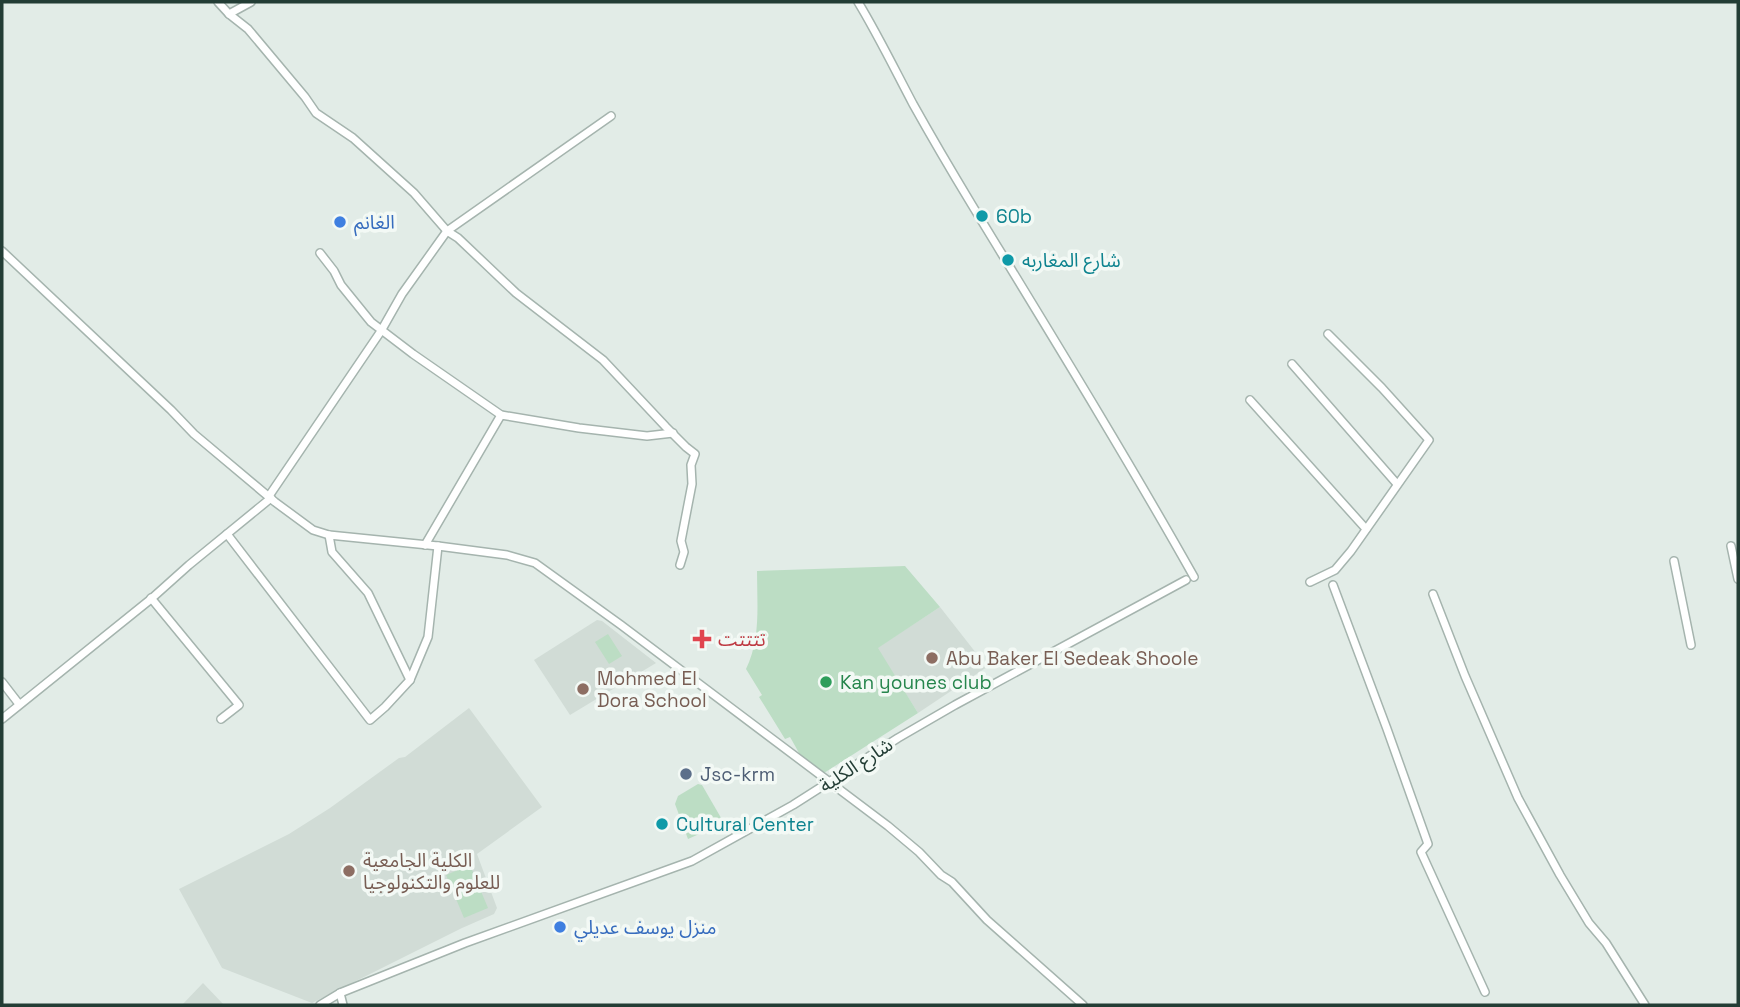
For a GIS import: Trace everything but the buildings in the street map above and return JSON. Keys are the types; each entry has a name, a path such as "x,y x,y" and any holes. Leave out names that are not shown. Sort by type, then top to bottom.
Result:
{"street":[{"path":"218,2 248,29 317,113 370,153 414,193 447,231 458,238 516,293 603,360 695,454 691,465 692,485 681,541 684,552 680,565"},
{"path":"229,14 251,2"},
{"name":"شارع الكلية","path":"320,1005 340,993 465,943 692,861 764,823 955,705 1190,579 1144,489 971,204 858,2"},
{"path":"2,719 270,497 381,331 402,294 447,231 611,116"},
{"path":"2,251 194,435 313,530 329,535 438,545 507,555 535,563 888,826 1083,1005"},
{"path":"320,253 359,309 381,331 502,415 647,436 673,433"},
{"path":"1310,582 1335,570 1351,551 1429,440 1328,334"},
{"path":"1292,365 1397,484"},
{"path":"1250,400 1366,529"},
{"path":"425,545 502,415"},
{"path":"227,534 370,720 410,680 428,637 438,545"},
{"path":"329,535 332,552 368,593 410,680"},
{"path":"1731,546 1738,579"},
{"path":"1674,561 1691,645"},
{"path":"1333,585 1428,844 1421,852 1485,992"},
{"path":"1433,594 1518,798 1574,899 1606,943 1645,1005"},
{"path":"151,598 239,705 221,719"},
{"path":"2,682 19,704"},
{"path":"340,993 343,1005"}],"shaded area":[{"name":"Abu Baker El Sedeak Shoole","path":"940,607 987,667 918,713 877,648"},
{"name":"Mohmed El Dora School","path":"597,620 602,621 656,663 570,715 534,660"},
{"name":"الكلية الجامعية للعلوم والتكنولوجيا","path":"469,708 542,807 477,854 497,908 494,914 312,1003 222,968 179,889 289,834 399,758 405,757"},
{"path":"203,983 224,1005 182,1005"}],"green space":[{"name":"Kan younes club","path":"905,566 940,607 878,648 918,713 824,773 812,769 790,737 785,739 759,697 762,695 746,669 756,633 757,571"},
{"path":"608,634 622,656 609,664 595,642"},
{"path":"698,784 702,785 724,823 688,839 675,804 678,796"},
{"path":"470,865 488,908 464,918 446,875"}],"place":[{"name":"60b","path":"982,216"},
{"name":"الغانم","path":"340,222"},
{"name":"شارع المغاربه","path":"1008,260"},
{"name":"تتتتت","path":"702,639"},
{"name":"Abu Baker El Sedeak Shoole","path":"932,658"},
{"name":"Kan younes club","path":"826,682"},
{"name":"Mohmed El Dora School","path":"583,689"},
{"name":"Jsc-krm","path":"686,774"},
{"name":"Cultural Center","path":"662,824"},
{"name":"الكلية الجامعية للعلوم والتكنولوجيا","path":"349,871"},
{"name":"منزل يوسف عديلي","path":"560,927"}]}
